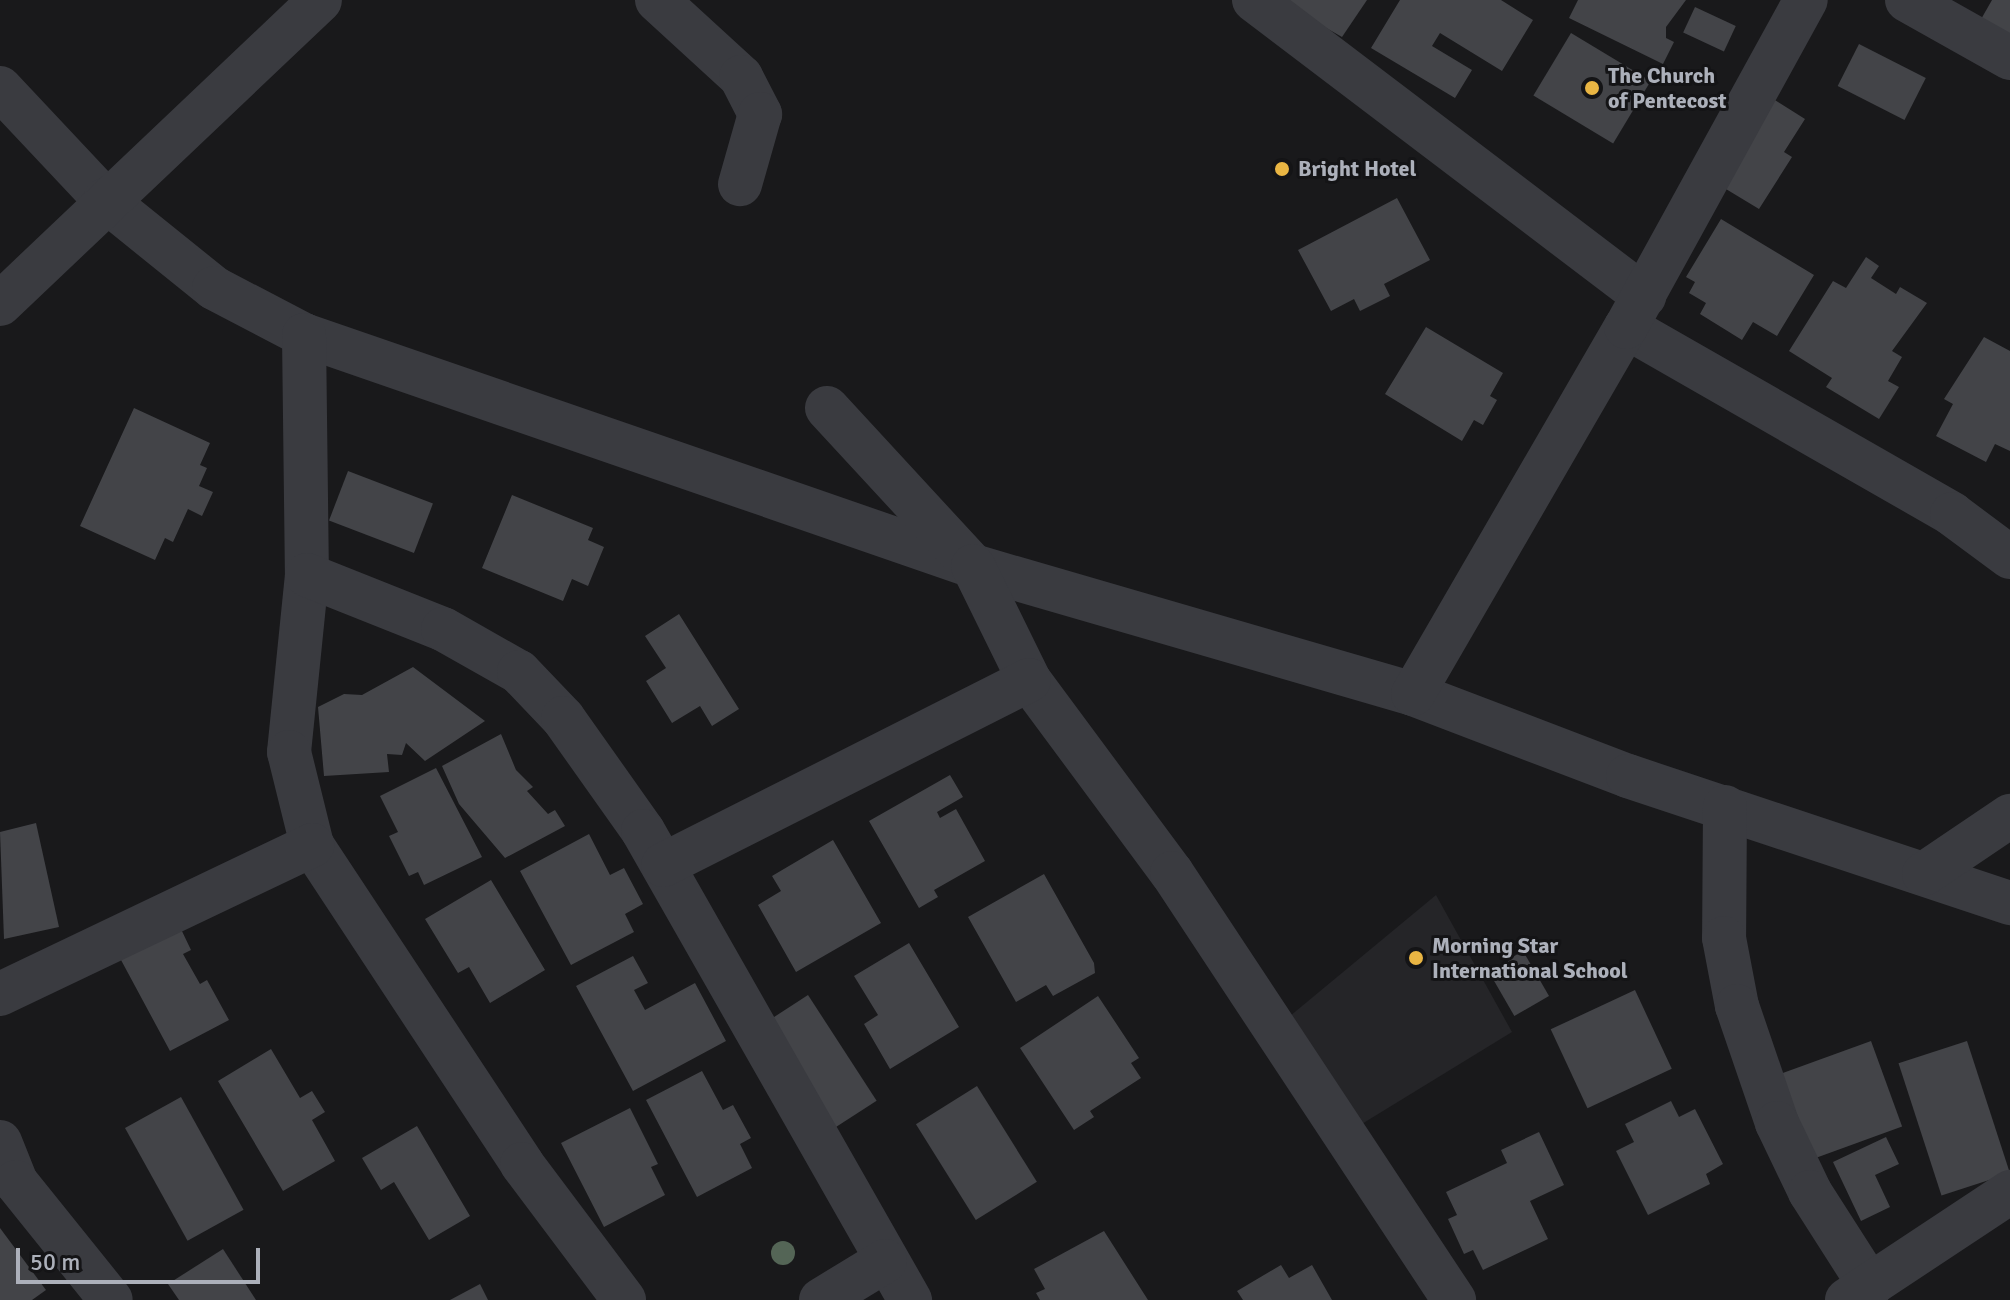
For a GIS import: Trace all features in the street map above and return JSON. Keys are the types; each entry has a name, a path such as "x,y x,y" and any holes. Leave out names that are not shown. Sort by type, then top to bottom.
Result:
{"street":[{"path":"0,304 105,200 320,0"},
{"path":"657,0 741,77 760,114 740,184"},
{"path":"1254,0 1635,312 1952,514 2010,557"},
{"path":"1413,694 1635,312 1806,0"},
{"path":"1907,0 2010,58"},
{"path":"0,88 105,200 214,288 304,335 973,566 1413,694 1725,807 2010,903"},
{"path":"304,335 307,575 289,752 312,845 522,1164 624,1300"},
{"path":"827,408 973,566 1029,680 1172,873 1454,1300"},
{"path":"307,575 443,629 519,672 601,765 663,865 885,1261 910,1300"},
{"path":"663,865 1029,680"},
{"path":"1725,807 1724,938 1737,1006 1777,1123 1859,1293 2010,1192"},
{"path":"1924,874 2010,816"},
{"path":"0,994 312,845"},
{"path":"0,1142 8,1187 111,1300"},
{"path":"821,1300 885,1261"}],"shaded area":[{"name":"Morning Star International School","path":"1436,895 1512,1032 1352,1130 1284,1021"}],"building":[{"path":"1277,0 1367,0 1342,37"},
{"path":"1400,0 1501,0 1533,20 1502,71 1440,33 1432,46 1472,70 1455,98 1371,48"},
{"path":"1578,0 1686,0 1666,27 1666,38 1674,42 1663,64 1569,18"},
{"path":"1992,0 2010,0 2010,38 1980,21"},
{"path":"1695,7 1736,26 1724,51 1683,32"},
{"name":"The Church of Pentecost","path":"1571,33 1651,81 1613,143 1533,96"},
{"path":"1859,44 1926,78 1904,120 1838,86"},
{"path":"1770,97 1805,119 1784,152 1792,157 1759,209 1716,183"},
{"path":"1397,198 1430,260 1384,284 1390,296 1360,311 1354,299 1331,311 1298,250"},
{"path":"1721,219 1814,275 1777,336 1753,322 1742,340 1700,314 1706,303 1689,293 1695,282 1686,277"},
{"path":"1866,257 1879,266 1871,278 1896,294 1900,287 1927,303 1892,351 1902,357 1888,381 1899,387 1879,419 1826,387 1832,378 1789,351 1833,281 1846,288"},
{"path":"1426,327 1503,373 1490,396 1497,400 1483,425 1474,420 1462,441 1385,394"},
{"path":"1984,337 2010,351 2010,451 1995,444 1986,462 1936,436 1953,404 1944,399"},
{"path":"134,408 210,443 200,465 207,468 199,486 213,492 202,516 188,509 173,542 165,538 155,560 80,526"},
{"path":"348,471 433,504 414,553 329,520"},
{"path":"512,495 593,528 588,540 604,547 588,586 572,579 563,601 482,568"},
{"path":"679,614 739,709 712,726 700,706 672,723 646,681 666,668 645,636"},
{"path":"413,667 485,721 425,761 406,743 402,755 387,754 389,772 324,776 318,707 344,694 362,695"},
{"path":"501,734 516,770 533,787 527,791 548,814 555,810 565,826 505,858 459,804 442,766"},
{"path":"436,768 482,857 424,885 418,872 409,876 389,836 398,832 380,796"},
{"path":"950,775 963,797 937,812 940,818 956,809 985,861 934,890 938,897 919,908 869,821"},
{"path":"36,823 59,927 4,939 0,832"},
{"path":"589,834 610,875 624,868 643,904 625,914 634,932 571,965 520,871"},
{"path":"833,840 881,923 796,972 758,905 781,891 772,876"},
{"path":"1044,874 1094,963 1095,973 1053,996 1046,985 1016,1002 968,917"},
{"path":"491,880 545,970 490,1003 469,967 458,973 425,919"},
{"path":"180,927 191,950 183,954 200,984 207,980 229,1020 170,1051 121,960"},
{"path":"909,943 959,1027 890,1069 864,1024 878,1015 854,976"},
{"path":"1523,951 1549,996 1514,1016 1488,971"},
{"path":"633,956 648,983 634,990 645,1010 695,983 726,1041 633,1091 576,986"},
{"path":"1635,990 1672,1069 1587,1108 1551,1029"},
{"path":"808,995 877,1101 831,1130 763,1024"},
{"path":"1098,996 1139,1058 1131,1063 1141,1078 1090,1111 1094,1117 1074,1130 1020,1048"},
{"path":"1871,1041 1902,1127 1803,1163 1771,1077"},
{"path":"1967,1041 2010,1173 1941,1195 1899,1063"},
{"path":"271,1049 300,1098 312,1091 325,1112 312,1120 335,1161 283,1191 218,1081"},
{"path":"702,1071 723,1110 733,1105 751,1138 740,1144 752,1168 697,1197 646,1100"},
{"path":"977,1086 1037,1182 976,1220 916,1124"},
{"path":"181,1097 244,1210 188,1241 125,1128"},
{"path":"1671,1101 1679,1117 1695,1109 1723,1164 1706,1174 1710,1184 1648,1215 1616,1151 1634,1142 1625,1124"},
{"path":"630,1108 658,1164 651,1167 665,1195 604,1227 561,1143"},
{"path":"417,1126 470,1216 429,1240 394,1182 381,1190 362,1158"},
{"path":"1539,1132 1564,1185 1530,1201 1548,1239 1483,1270 1473,1250 1464,1254 1448,1219 1457,1215 1446,1192 1507,1163 1501,1150"},
{"path":"1886,1137 1899,1164 1875,1175 1890,1207 1861,1221 1833,1162"},
{"path":"0,1228 46,1290 32,1300 0,1300"},
{"path":"1104,1231 1148,1300 1040,1300 1036,1293 1045,1289 1034,1269"},
{"path":"223,1249 256,1300 179,1300 168,1284"},
{"path":"1281,1265 1289,1278 1312,1265 1332,1300 1243,1300 1237,1291"},
{"path":"480,1284 488,1300 450,1300"}],"place":[{"name":"The Church of Pentecost","path":"1592,88"},
{"name":"Bright Hotel","path":"1282,169"},
{"name":"Morning Star International School","path":"1416,958"}]}
